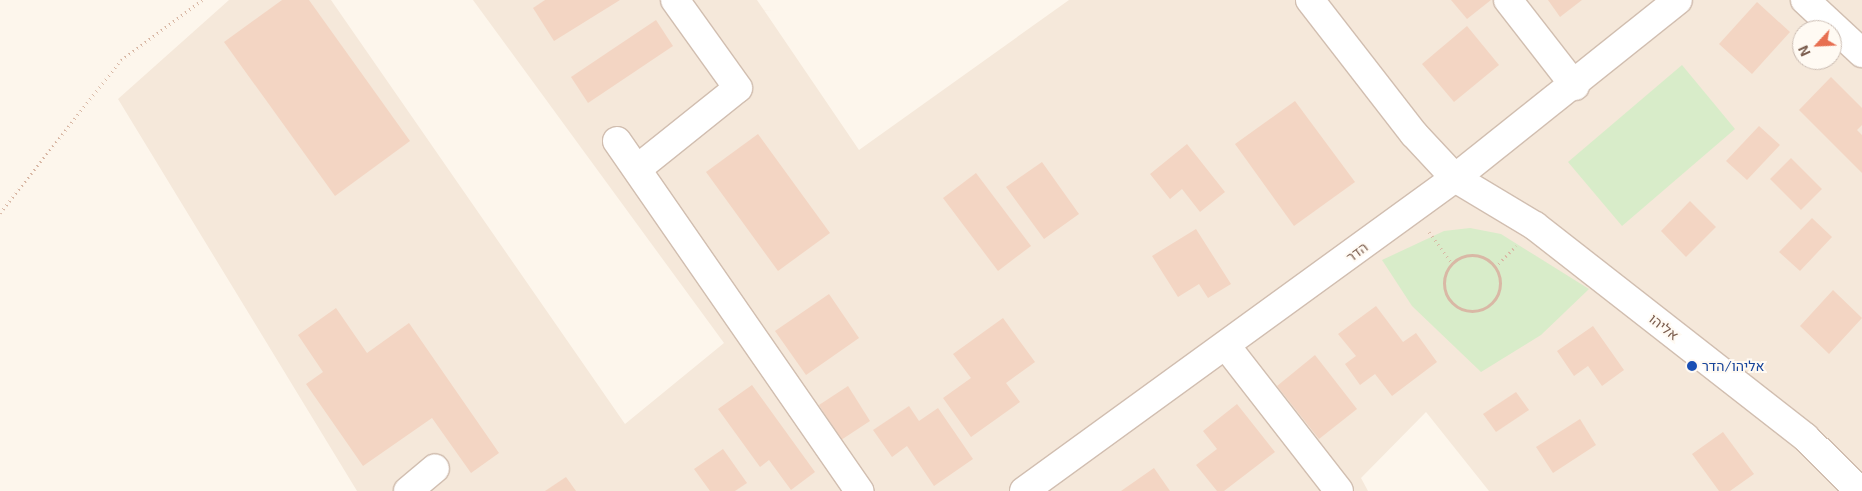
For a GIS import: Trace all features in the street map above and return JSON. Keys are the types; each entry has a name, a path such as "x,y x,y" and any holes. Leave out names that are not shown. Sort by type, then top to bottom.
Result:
{"street":[{"path":"637,169 738,88 675,0"},
{"name":"אליהו","path":"1310,0 1414,134 1456,178 1535,226 1805,437 1860,491"},
{"path":"1508,0 1575,86"},
{"name":"הדר","path":"1024,491 1227,347 1414,210 1575,86 1678,0"},
{"path":"1805,0 1862,53"},
{"path":"617,141 859,491"},
{"path":"1227,347 1339,491"},
{"path":"408,491 435,468"}],"path":[{"path":"0,213 120,60 202,0"},
{"path":"1414,210 1452,264"},
{"path":"1479,256 1496,267 1500,290 1490,306 1471,312 1454,304 1444,282 1452,264 1479,256"}],"shaded area":[{"path":"229,0 331,0 625,424 724,343 473,0 757,0 859,150 1069,0 1862,0 1862,491 1489,491 1426,412 1361,478 1368,491 357,491 118,99"}],"green space":[{"path":"1682,65 1735,129 1622,226 1568,162"},
{"path":"1470,228 1501,234 1589,289 1541,335 1481,372 1412,306 1382,260 1444,231"}],"building":[{"path":"282,0 309,0 410,141 335,196 224,42"},
{"path":"545,0 620,0 554,41 533,8"},
{"path":"1451,0 1491,0 1467,19"},
{"path":"1548,0 1582,0 1560,17"},
{"path":"1757,2 1790,32 1752,74 1719,44"},
{"path":"656,20 673,46 588,103 571,77"},
{"path":"1467,26 1499,65 1454,102 1422,64"},
{"path":"1831,77 1862,108 1862,125 1857,130 1862,135 1862,173 1799,110"},
{"path":"1295,101 1355,182 1294,226 1235,144"},
{"path":"1759,126 1780,145 1747,180 1726,161"},
{"path":"758,134 830,233 778,271 706,172"},
{"path":"1187,144 1225,192 1200,212 1182,189 1170,199 1150,174"},
{"path":"1791,158 1822,189 1801,210 1770,179"},
{"path":"1042,162 1079,214 1044,239 1006,187"},
{"path":"976,173 1031,246 998,271 943,198"},
{"path":"1690,201 1716,227 1686,257 1661,231"},
{"path":"1812,218 1832,237 1800,271 1779,252"},
{"path":"1196,229 1231,284 1208,298 1199,284 1178,297 1152,256"},
{"path":"1833,290 1862,318 1829,354 1800,326"},
{"path":"829,294 859,338 806,375 775,331"},
{"path":"1376,306 1403,342 1416,333 1437,362 1392,396 1375,374 1360,385 1345,364 1356,356 1338,334"},
{"path":"336,308 367,353 409,323 499,453 471,473 432,418 363,466 306,384 323,372 298,335"},
{"path":"1003,318 1035,362 1006,383 1020,402 971,437 943,398 971,378 953,354"},
{"path":"1593,326 1624,370 1602,386 1588,366 1574,376 1557,351"},
{"path":"1315,355 1357,409 1319,439 1277,386"},
{"path":"752,385 815,472 791,490 769,460 760,467 718,409"},
{"path":"848,386 870,421 841,440 819,405"},
{"path":"1516,392 1529,410 1496,432 1483,414"},
{"path":"1237,404 1275,452 1224,491 1217,491 1196,465 1217,449 1203,431"},
{"path":"909,406 919,421 938,408 973,459 934,486 907,446 892,457 873,430"},
{"path":"1580,419 1596,445 1553,473 1536,447"},
{"path":"1723,432 1754,474 1730,491 1719,491 1692,454"},
{"path":"723,449 747,483 735,491 710,491 694,469"},
{"path":"1154,468 1170,491 1121,491"},
{"path":"566,477 576,491 545,491"}],"place":[{"name":"אליהו/הדר","path":"1692,366"}]}
